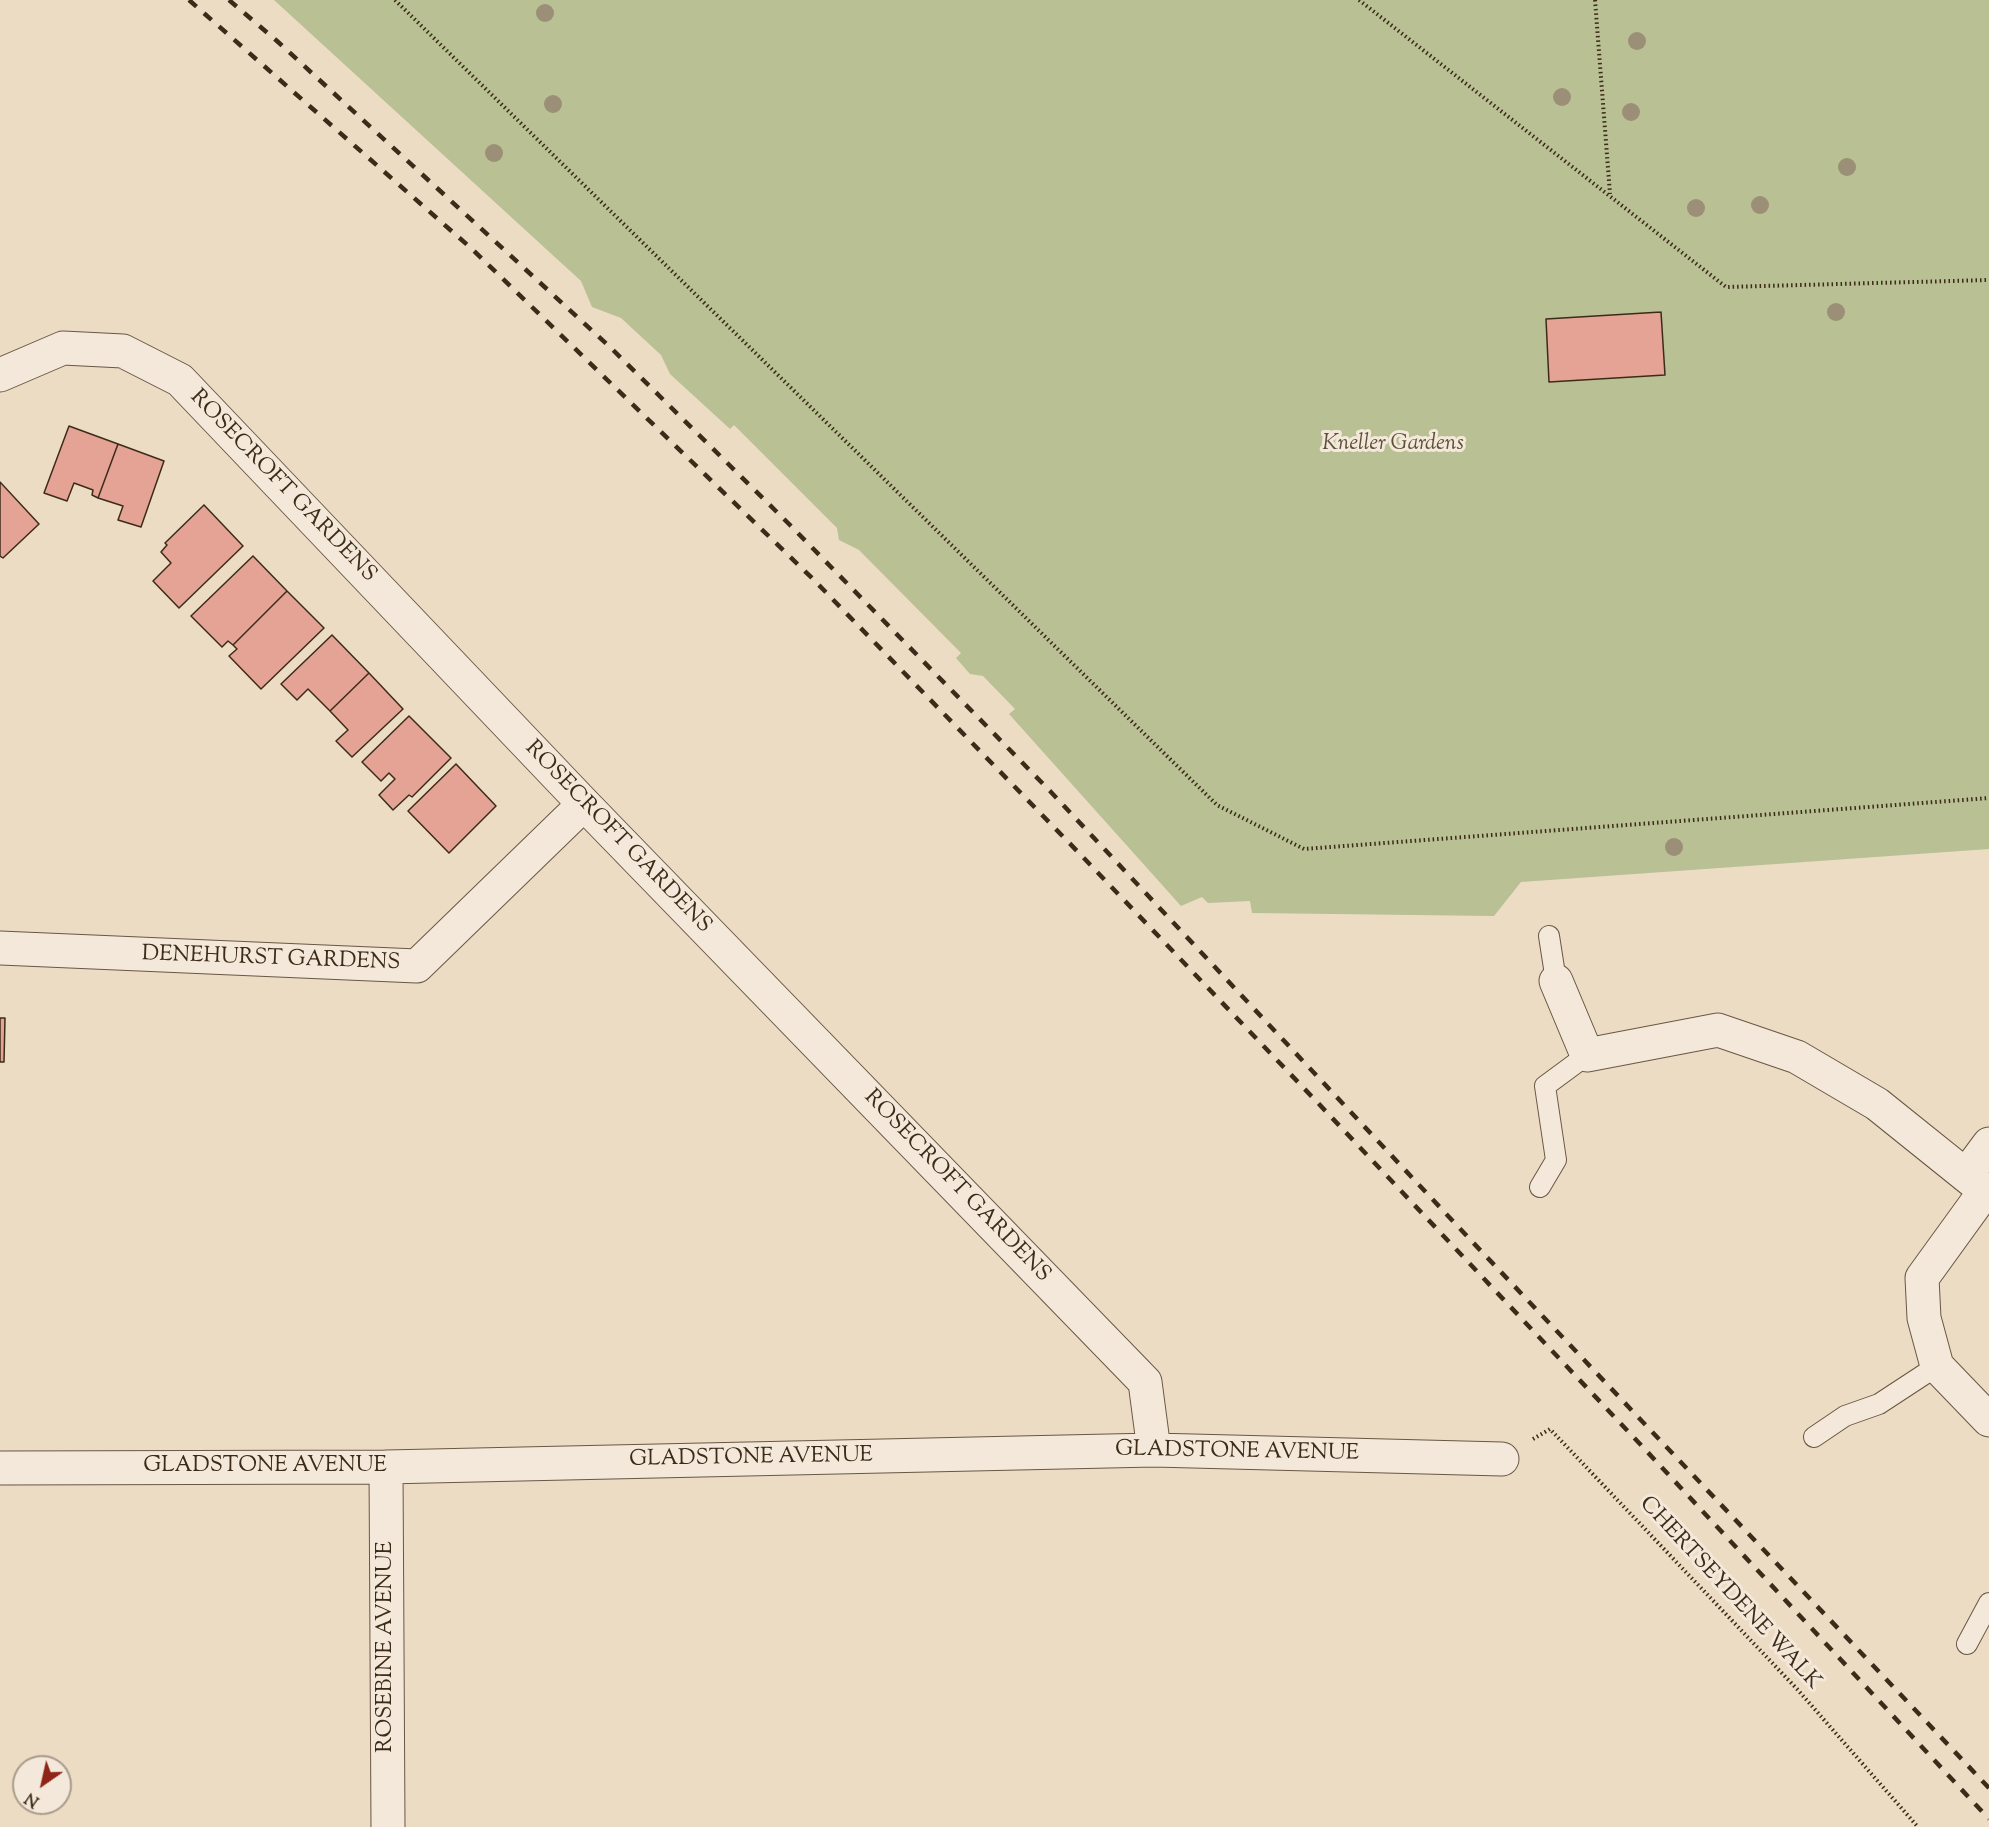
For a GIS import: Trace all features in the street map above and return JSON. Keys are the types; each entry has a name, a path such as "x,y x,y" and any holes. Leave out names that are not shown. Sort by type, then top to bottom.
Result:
{"street":[{"name":"ROSECROFT GARDENS","path":"0,375 63,348 123,351 180,380 584,804 1145,1382 1154,1450"},
{"name":"DENEHURST GARDENS","path":"0,948 417,966 584,804"},
{"path":"1556,981 1587,1054 1718,1030 1797,1057 1877,1104 1980,1187"},
{"path":"1989,1144 1980,1187 1922,1278 1924,1318 1937,1366 1989,1420"},
{"name":"GLADSTONE AVENUE","path":"0,1468 386,1467 1154,1450 1502,1459"},
{"name":"ROSEBINE AVENUE","path":"386,1467 388,1827"}],"lane":[{"path":"1549,936 1556,981"},
{"path":"1540,1187 1556,1160 1545,1086 1587,1054"},
{"path":"1814,1437 1845,1416 1879,1404 1937,1366"},
{"path":"1967,1644 1989,1603"}],"path":[{"path":"395,0 1217,805 1304,849 1989,798"},
{"path":"1359,0 1725,287 1989,279"},
{"path":"1595,0 1610,195"},
{"name":"CHERTSEYDENE WALK","path":"1502,1459 1550,1429 1797,1689 1918,1827"}],"green space":[{"name":"Kneller Gardens","path":"274,0 1989,0 1989,849 1521,882 1494,916 1252,913 1250,901 1208,903 1202,897 1181,906 1009,714 1015,709 983,676 970,674 956,658 961,653 859,550 839,540 837,528 734,425 730,429 670,374 661,355 621,318 592,307 581,281"}],"building":[{"path":"1661,312 1665,375 1549,382 1546,319"},
{"path":"69,426 118,444 98,498 92,495 93,490 74,483 67,501 44,493"},
{"path":"118,444 164,461 141,527 118,520 123,506 98,498"},
{"path":"0,482 39,524 3,558 0,556"},
{"path":"204,505 243,546 179,608 153,581 171,563 161,552 167,545 165,543"},
{"path":"253,556 287,591 233,645 228,641 222,647 191,616"},
{"path":"287,591 324,628 261,689 229,656 237,649 233,645"},
{"path":"332,635 369,673 330,711 308,689 297,700 281,684"},
{"path":"369,673 403,709 352,757 336,741 348,730 330,711"},
{"path":"409,716 451,758 412,797 409,795 393,810 379,795 395,779 389,773 381,781 362,762"},
{"path":"456,764 496,806 449,853 408,811"},
{"path":"0,1018 5,1018 4,1062 0,1062"}],"railway":[{"path":"189,0 472,249 813,579 1318,1103 1989,1819"},
{"path":"229,0 277,41 611,348 790,525 1050,791 1989,1788"}]}
